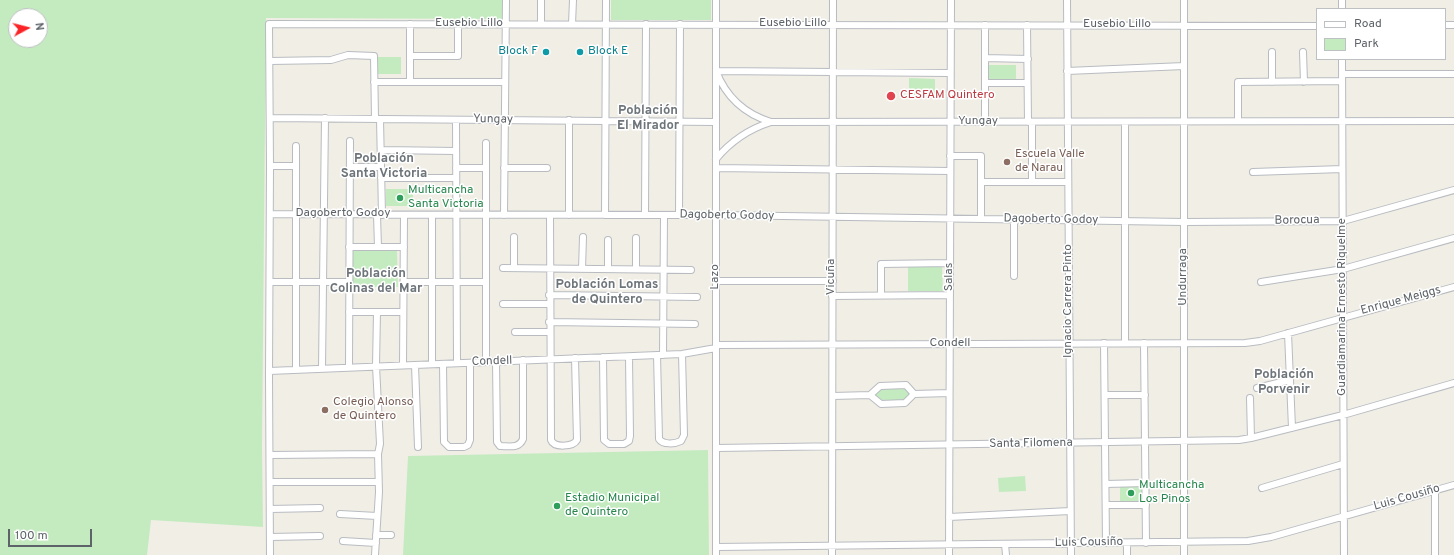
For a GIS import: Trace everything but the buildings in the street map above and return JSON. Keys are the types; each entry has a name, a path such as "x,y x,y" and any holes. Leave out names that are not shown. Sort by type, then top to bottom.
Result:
{"street":[{"path":"504,215 506,0"},
{"path":"541,0 541,24"},
{"path":"572,24 573,0"},
{"path":"605,215 606,0"},
{"name":"Lazo","path":"716,0 716,555"},
{"name":"Vicuña","path":"832,555 833,0"},
{"name":"Salas","path":"949,555 950,0"},
{"name":"Ignacio Carrera Pinto","path":"1067,0 1071,555"},
{"name":"Undurraga","path":"1184,0 1184,555"},
{"name":"Eusebio Lillo","path":"270,61 269,24 1316,26"},
{"path":"410,24 410,82"},
{"path":"410,56 458,56 458,24"},
{"path":"645,215 646,24"},
{"path":"679,215 680,24"},
{"path":"985,25 986,122"},
{"path":"1028,25 1028,83 1032,182"},
{"path":"1272,52 1272,82"},
{"path":"1304,52 1304,82"},
{"path":"270,555 270,61 331,60 348,56 374,56 374,82 381,150 378,247"},
{"path":"985,58 1028,59"},
{"name":"Guardiamarina Ernesto Riquelme","path":"1342,60 1344,555"},
{"path":"1067,71 1184,66"},
{"path":"716,71 950,73"},
{"name":"Yungay","path":"716,71 722,85 736,102 749,112 771,122"},
{"path":"1342,74 1454,74"},
{"path":"1238,121 1238,82 1342,81"},
{"path":"374,82 505,82"},
{"path":"986,83 1028,83"},
{"name":"Yungay","path":"270,118 716,122"},
{"path":"322,368 325,118"},
{"path":"456,120 457,363"},
{"path":"568,215 569,120"},
{"name":"Yungay","path":"716,159 740,136 771,122 1454,121"},
{"path":"1124,122 1124,343"},
{"path":"348,367 350,141"},
{"path":"486,143 486,362"},
{"path":"296,146 296,369"},
{"path":"381,150 456,151"},
{"path":"950,156 981,156 981,219"},
{"path":"270,166 296,166"},
{"path":"350,167 381,167"},
{"path":"456,168 486,168"},
{"path":"504,168 547,168"},
{"path":"716,168 950,171"},
{"path":"1253,172 1342,169"},
{"path":"381,178 456,178"},
{"path":"981,182 1068,182"},
{"name":"Borocua","path":"1184,222 1343,221 1454,190"},
{"name":"Dagoberto Godoy","path":"270,214 716,215 1184,222"},
{"path":"403,365 404,215"},
{"path":"432,215 432,364"},
{"path":"550,215 549,359 551,440 555,445 572,445 577,440 575,358"},
{"path":"664,215 663,323 660,355 659,439 664,443 676,443 681,441 684,435 682,354"},
{"path":"1014,220 1014,276"},
{"path":"514,237 514,268"},
{"path":"582,269 583,237"},
{"path":"636,238 636,269"},
{"path":"1261,282 1343,269 1454,238"},
{"path":"608,240 608,269"},
{"path":"349,247 404,247"},
{"path":"882,295 881,264 950,263"},
{"path":"503,268 691,270"},
{"path":"716,281 833,281"},
{"path":"270,282 349,282"},
{"path":"404,282 486,282"},
{"name":"Enrique Meiggs","path":"1184,343 1245,343 1260,341 1454,286"},
{"path":"550,295 697,297"},
{"path":"832,296 950,295"},
{"path":"503,304 550,304"},
{"path":"349,312 404,312"},
{"path":"375,555 378,454 380,444 376,366 376,312"},
{"path":"549,322 695,324"},
{"path":"515,332 550,332"},
{"path":"1288,333 1292,428"},
{"path":"1104,343 1106,543"},
{"path":"1144,343 1146,543"},
{"name":"Condell","path":"269,370 682,354 716,346 832,344 1184,343"},
{"path":"602,357 604,438 606,443 610,444 626,443 630,438 629,356"},
{"path":"496,362 497,441 498,444 502,446 517,446 521,444 523,439 522,360"},
{"path":"442,364 444,440 446,445 450,447 465,447 470,442 470,363"},
{"path":"415,365 418,447"},
{"path":"1257,388 1290,380"},
{"name":"Santa Filomena","path":"716,448 1231,441 1251,438 1343,415 1454,383"},
{"path":"833,396 870,395 880,386 906,385 914,394"},
{"path":"870,395 881,404 905,403 914,394 949,393"},
{"path":"1105,395 1144,395"},
{"path":"1250,398 1251,438"},
{"path":"270,455 378,454"},
{"path":"1262,488 1343,464"},
{"path":"270,482 378,482"},
{"path":"1106,484 1146,484"},
{"name":"Luis Cousiño","path":"716,547 1071,544 1256,540 1454,485"},
{"path":"1435,490 1435,555"},
{"path":"1106,505 1146,505"},
{"path":"270,509 320,508"},
{"path":"949,517 1070,511"},
{"path":"340,514 377,516"},
{"path":"376,535 391,535"},
{"path":"270,537 320,536"},
{"path":"343,541 376,543"},
{"path":"1128,543 1128,555"},
{"path":"1006,544 1006,555"}],"green space":[{"path":"0,0 502,0 502,19 266,18 262,447 263,527 151,520 147,555 0,555"},
{"path":"611,0 711,0 711,20 611,20"},
{"path":"378,57 401,57 401,74 378,74"},
{"path":"989,65 1016,65 1016,81 989,81"},
{"path":"909,78 935,79 935,96 909,95"},
{"name":"Multicancha Santa Victoria","path":"386,189 413,189 413,206 386,206"},
{"path":"353,250 397,251 398,287 353,287"},
{"path":"942,266 943,291 908,291 908,267"},
{"path":"882,387 905,387 911,395 905,401 881,402 874,396"},
{"name":"Estadio Municipal de Quintero","path":"708,450 709,555 403,555 408,456"},
{"path":"1025,476 1026,491 999,492 998,478"},
{"name":"Multicancha Los Pinos","path":"1120,486 1142,486 1142,501 1120,501"}],"place":[{"name":"Block F","path":"546,52"},
{"name":"Block E","path":"580,52"},
{"name":"CESFAM Quintero","path":"891,96"},
{"name":"Escuela Valle de Narau","path":"1007,162"},
{"name":"Multicancha Santa Victoria","path":"400,198"},
{"name":"Colegio Alonso de Quintero","path":"325,410"},
{"name":"Multicancha Los Pinos","path":"1131,493"},
{"name":"Estadio Municipal de Quintero","path":"557,506"}],"district":[{"name":"Población El Mirador","path":"648,118"},
{"name":"Población Santa Victoria","path":"384,166"},
{"name":"Población Colinas del Mar","path":"376,282"},
{"name":"Población Lomas de Quintero","path":"607,292"},
{"name":"Población Porvenir","path":"1284,382"}]}
